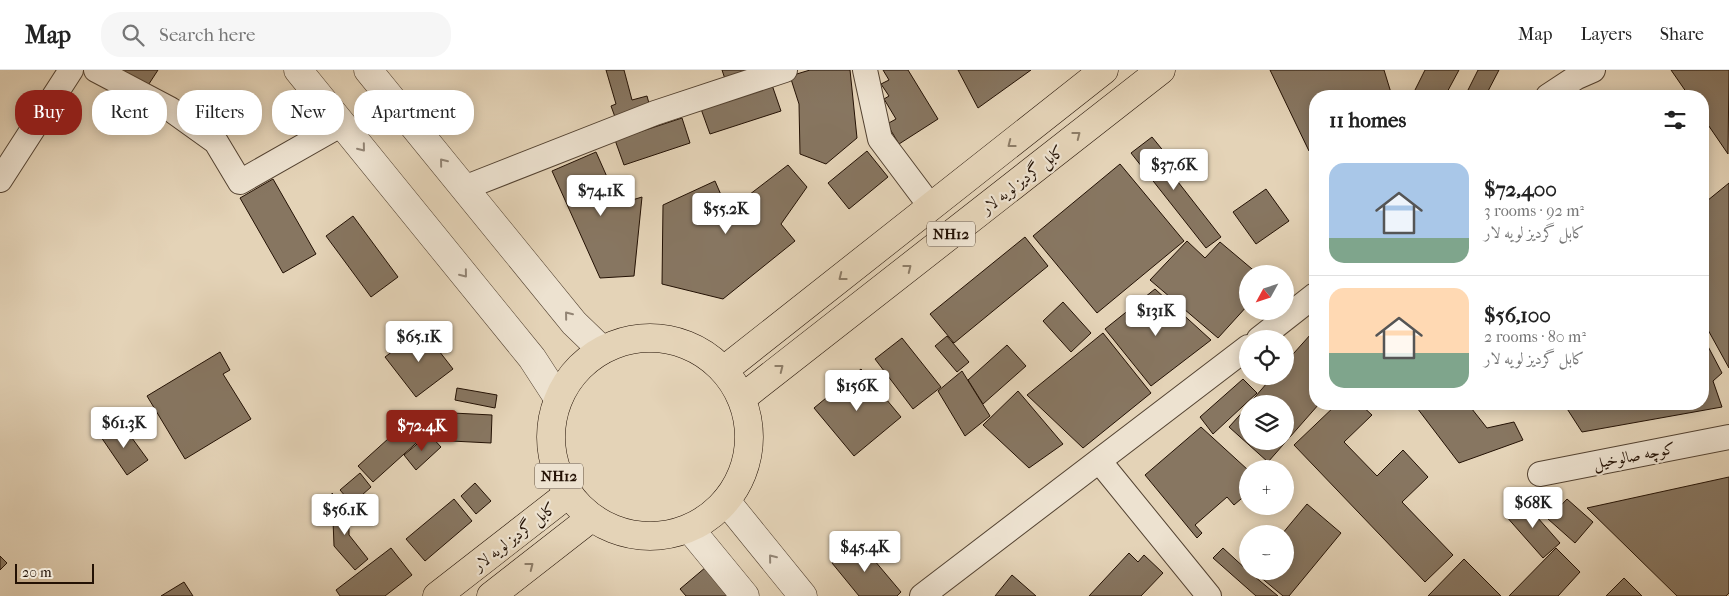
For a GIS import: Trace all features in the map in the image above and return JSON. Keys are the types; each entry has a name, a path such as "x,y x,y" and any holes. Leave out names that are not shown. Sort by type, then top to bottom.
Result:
{"highway":[{"name":"NH12","path":"724,370 1104,70"},
{"name":"کابل گردیز لویه لار","path":"742,398 1161,70"},
{"name":"NH12","path":"633,338 666,339 698,350 724,370 742,398 750,430 747,462 734,492 712,516 690,529 652,538 620,533 591,518 568,494 554,464 550,430 558,398 576,370 602,350 633,338"},
{"name":"کابل گردیز لویه لار","path":"437,596 568,494"},
{"name":"کابل گردیز لویه لار","path":"491,596 591,518"}],"street":[{"path":"0,180 71,70"},
{"path":"96,70 170,109 216,142 240,182 323,135"},
{"path":"298,70 314,90"},
{"path":"368,70 574,323 602,350"},
{"path":"464,188 655,113 785,70"},
{"path":"865,70 880,139 931,207"},
{"path":"1558,90 1585,73"},
{"path":"344,126 532,358 558,398"},
{"path":"1270,330 1309,300"},
{"path":"922,596 1239,355"},
{"name":"کوچه صالوخیل","path":"1540,474 1729,437"},
{"path":"1100,462 1209,596"},
{"path":"726,501 803,596"},
{"path":"690,529 745,596"}],"building":[{"path":"113,70 158,70 145,90"},
{"path":"606,70 624,70 632,100 647,96 650,107 615,117 611,106 616,104"},
{"path":"722,70 765,70 726,82"},
{"path":"810,70 850,70 857,138 826,164 800,154 799,104 790,76"},
{"path":"883,70 908,70 938,119 899,144 887,124 896,119 884,99 889,96 881,84 889,80"},
{"path":"958,70 1031,70 978,108"},
{"path":"1270,70 1384,70 1390,90 1309,90 1309,151"},
{"path":"1425,70 1459,70 1448,90 1415,90"},
{"path":"1478,70 1499,70 1489,90 1468,90"},
{"path":"1671,70 1729,70 1728,154 1709,126 1709,90 1685,90"},
{"path":"772,85 781,111 710,134 701,109"},
{"path":"682,118 690,143 624,165 615,140"},
{"path":"1152,137 1170,159 1164,164 1221,237 1206,248 1131,153"},
{"path":"867,151 888,177 849,209 828,183"},
{"path":"596,152 619,204 642,197 634,276 600,278 552,171"},
{"path":"1120,164 1184,241 1097,313 1033,236"},
{"path":"788,165 807,187 781,224 795,241 723,299 662,284 663,205 715,181 728,211"},
{"path":"273,179 316,254 283,273 240,198"},
{"path":"1729,183 1729,368 1709,332 1709,199"},
{"path":"1266,189 1289,221 1256,244 1233,212"},
{"path":"353,216 398,277 371,297 326,236"},
{"path":"1025,237 1048,266 954,343 930,314"},
{"path":"1187,241 1205,258 1220,242 1247,265 1239,265 1239,315 1218,338 1150,280"},
{"path":"1155,289 1211,340 1151,386 1105,329"},
{"path":"1063,302 1091,333 1071,352 1043,321"},
{"path":"422,329 453,369 416,397 385,357"},
{"path":"1103,333 1151,393 1083,448 1027,395"},
{"path":"947,336 969,362 957,372 935,346"},
{"path":"1309,336 1309,410 1314,410 1294,432 1294,395 1257,395 1265,385 1294,385 1294,353"},
{"path":"902,338 941,387 913,409 875,359"},
{"path":"1007,345 1026,366 983,404 968,380"},
{"path":"1709,348 1722,373 1713,381 1722,407 1709,409"},
{"path":"220,352 230,370 223,374 251,419 185,459 147,396"},
{"path":"861,369 901,417 854,456 814,408"},
{"path":"962,371 990,416 965,436 938,391"},
{"path":"1239,383 1239,385 1249,385 1257,393 1255,395 1239,395 1239,410 1213,434 1200,417"},
{"path":"457,388 497,395 495,408 455,400"},
{"path":"1018,391 1063,444 1029,468 983,425"},
{"path":"1331,410 1367,410 1372,415 1344,442 1377,476 1403,450 1428,477 1402,502 1453,555 1425,582 1294,445"},
{"path":"1419,410 1473,410 1487,428 1514,422 1523,440 1459,463"},
{"path":"1568,410 1705,410 1582,432"},
{"path":"453,413 492,415 491,443 451,441"},
{"path":"1239,416 1239,436 1229,427"},
{"path":"409,420 424,436 373,482 358,466"},
{"path":"121,423 148,460 127,475 101,437"},
{"path":"1201,427 1239,462 1239,501 1234,505 1227,497 1195,525 1202,533 1197,538 1145,475"},
{"path":"429,434 441,447 416,470 404,455"},
{"path":"1255,450 1279,450 1270,460 1266,460"},
{"path":"360,473 371,487 352,504 340,490"},
{"path":"1729,477 1729,593 1726,596 1677,596 1587,508"},
{"path":"475,483 491,501 476,514 461,496"},
{"path":"332,493 349,511 349,535 368,559 355,570 334,546"},
{"path":"454,499 472,521 425,561 406,539"},
{"path":"1567,499 1593,522 1575,543 1548,519"},
{"path":"1522,500 1560,543 1543,558 1505,515"},
{"path":"1307,504 1341,533 1289,596 1283,596 1264,580 1294,580 1294,525 1290,525"},
{"path":"858,541 901,592 897,596 859,596 832,563"},
{"path":"391,548 412,575 385,596 340,596 336,590"},
{"path":"1223,548 1239,563 1239,580 1259,580 1278,596 1256,596 1213,558"},
{"path":"1556,548 1580,572 1558,596 1509,596"},
{"path":"1129,553 1138,562 1144,555 1163,573 1141,596 1089,596"},
{"path":"0,556 7,563 0,570"},
{"path":"1464,559 1501,596 1428,596"},
{"path":"706,567 729,596 686,596 680,589"},
{"path":"1012,575 1036,596 995,596"},
{"path":"1624,578 1642,596 1606,596"},
{"path":"184,582 193,596 161,596"}]}
